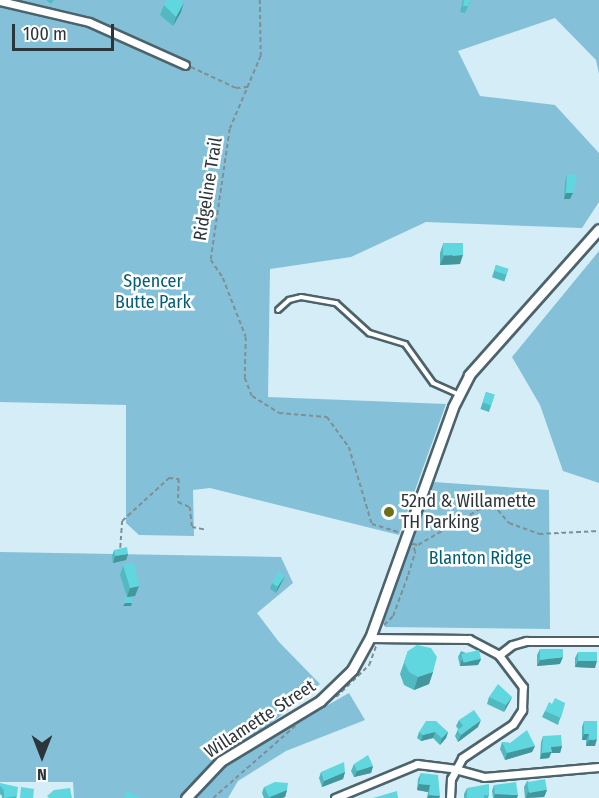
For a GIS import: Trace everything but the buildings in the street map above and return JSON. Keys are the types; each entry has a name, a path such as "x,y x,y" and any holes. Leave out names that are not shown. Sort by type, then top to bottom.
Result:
{"main road":[{"name":"Willamette Street","path":"186,798 221,761 330,693 356,665 370,638 459,394 485,354 599,229"}],"street":[{"path":"0,1 89,22 184,65"},
{"path":"370,638 469,639 500,655 523,687 521,715 510,727 465,754 455,769 450,798"},
{"path":"500,655 512,645 526,641 599,641"},
{"path":"335,798 417,764 455,769 484,777 599,767"}],"lane":[{"path":"278,310 289,300 302,297 336,303 369,333 405,344 434,383 459,394"}],"path":[{"name":"Ridgeline Trail","path":"260,0 261,56 230,129 211,260 223,278 246,337 247,385 252,396 267,408 287,415 327,417 349,447 372,524 406,538"},
{"path":"184,65 236,88 249,87"},
{"path":"120,552 122,521 170,478 179,479 178,502 189,507 191,526 207,530"},
{"path":"406,538 418,545 485,507 498,510 509,523 539,534 599,531"}],"green space":[{"name":"Spencer Butte Park","path":"0,0 599,0 599,74 596,60 555,18 458,51 480,96 555,105 599,153 599,202 582,228 426,222 351,257 270,269 268,397 446,404 399,535 210,488 193,490 194,536 139,535 126,523 126,405 0,402"},
{"path":"599,251 599,483 563,471 540,405 512,357"},
{"name":"Blanton Ridge","path":"433,482 549,490 550,629 385,627 382,622"},
{"path":"0,552 281,557 293,583 257,613 279,642 320,684 239,749 188,798 74,798 73,782 0,782"},
{"path":"349,693 365,720 286,751 238,781 228,798 192,798 208,778 231,760"}],"place":[{"name":"52nd & Willamette TH Parking","path":"389,512"}]}
